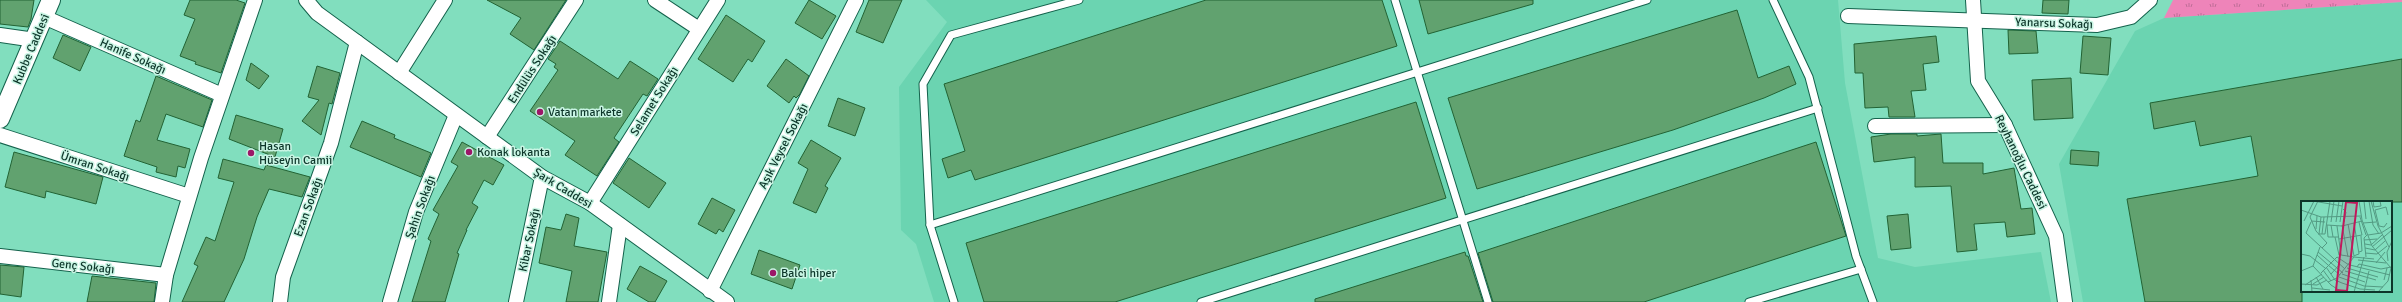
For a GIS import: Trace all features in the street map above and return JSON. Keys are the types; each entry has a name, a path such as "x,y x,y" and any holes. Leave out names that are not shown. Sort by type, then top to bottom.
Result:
{"street":[{"name":"Kubbe Caddesi","path":"0,119 51,0"},
{"path":"162,302 166,276 189,196 255,0"},
{"name":"Şark Caddesi","path":"306,0 317,13 542,177 590,203 727,302"},
{"path":"400,73 445,0"},
{"name":"Endülüs Sokağı","path":"487,137 576,0"},
{"path":"655,0 699,29"},
{"name":"Selamet Sokağı","path":"590,203 718,0"},
{"name":"Aşık Veysel Sokağı","path":"710,291 856,0"},
{"name":"Reyhanoğlu Caddesi","path":"1973,0 1978,81 2005,125 2056,236 2065,302"},
{"name":"Yanarsu Sokağı","path":"1848,16 2097,25 2130,17 2150,0"},
{"name":"Hanife Sokağı","path":"44,17 222,95"},
{"path":"0,35 35,40"},
{"name":"Ezan Sokağı","path":"280,302 284,277 331,143 357,42"},
{"name":"Şahin Sokağı","path":"390,302 416,212 456,115"},
{"path":"1875,126 2005,125"},
{"name":"Ümran Sokağı","path":"0,135 189,196"},
{"name":"Kibar Sokağı","path":"516,302 542,177"},
{"path":"609,302 620,225"},
{"name":"Genç Sokağı","path":"0,256 166,276"}],"lane":[{"path":"954,302 930,225 923,84 951,35 1079,0"},
{"path":"1395,0 1488,302"},
{"path":"930,225 1647,0"},
{"path":"1773,0 1809,77 1861,269 1873,302"},
{"path":"1201,302 1463,221 1818,108"},
{"path":"1749,302 1861,269"}],"shaded area":[{"path":"926,0 1838,0 1845,83 1878,258 1915,267 2041,252 2051,302 934,302 916,244 901,230 899,87 947,22"},
{"path":"2402,2 2402,302 2083,302 2059,164 2135,31 2164,18"}],"green space":[{"path":"2173,0 2402,0 2402,2 2164,18"}],"building":[{"path":"0,0 34,0 28,27 0,24"},
{"path":"190,0 236,0 245,3 221,73 195,64 196,62 180,56 195,19 184,15"},
{"path":"487,0 566,0 534,50 510,34 521,18"},
{"path":"809,0 836,16 822,39 795,23"},
{"path":"869,0 902,0 883,43 856,32"},
{"path":"1206,0 1382,0 1397,46 975,180 971,170 948,178 942,159 965,151 944,84"},
{"path":"1419,0 1533,0 1533,4 1428,34"},
{"path":"2043,0 2069,0 2068,14 2042,13"},
{"path":"1737,10 1758,78 1789,66 1796,84 1764,98 1673,130 1477,189 1448,98"},
{"path":"726,15 765,41 752,62 748,59 733,82 698,59"},
{"path":"2008,30 2036,31 2038,53 2009,54"},
{"path":"63,35 91,47 80,71 53,58"},
{"path":"1936,36 1939,62 1923,64 1926,90 1911,91 1915,117 1889,117 1888,107 1865,108 1863,73 1855,73 1854,44"},
{"path":"2083,36 2111,38 2108,75 2080,73"},
{"path":"560,41 618,79 630,61 658,79 647,96 643,94 614,138 619,142 597,176 565,155 575,141 530,111 558,70 554,67 556,64 548,59"},
{"path":"786,59 809,76 800,94 796,98 794,96 789,103 767,86"},
{"path":"2402,59 2402,202 2301,201 2302,302 2145,302 2127,199 2258,176 2251,136 2200,146 2195,121 2154,129 2150,103"},
{"path":"251,63 269,76 259,89 246,80"},
{"path":"317,66 340,73 332,104 329,103 321,135 302,121 319,100 308,97"},
{"path":"156,76 212,100 203,127 166,114 157,140 190,149 185,168 178,166 176,177 156,172 157,167 124,156 136,120 140,122"},
{"path":"2071,78 2073,118 2034,120 2032,80"},
{"path":"838,98 865,108 855,136 828,126"},
{"path":"1416,102 1446,198 1115,302 984,302 966,243"},
{"path":"236,115 283,129 275,157 229,139"},
{"path":"362,121 395,135 394,138 431,153 421,177 350,147"},
{"path":"1891,134 1917,134 1917,136 1941,134 1943,163 1983,163 1983,174 2014,168 2021,209 2032,208 2035,234 2007,237 2005,222 1974,224 1977,250 1957,252 1951,186 1915,187 1915,157 1874,162 1871,137"},
{"path":"811,140 841,158 825,186 828,188 816,213 793,203 808,169 798,163"},
{"path":"462,142 504,165 493,185 484,180 472,203 478,207 466,230 457,253 459,254 445,302 412,302 431,241 428,239 439,214 433,210 458,166 451,162"},
{"path":"1816,142 1846,236 1644,302 1493,302 1478,253"},
{"path":"2071,150 2099,152 2098,166 2070,164"},
{"path":"14,152 103,177 96,204 46,191 45,198 5,187"},
{"path":"629,158 666,183 649,208 613,183"},
{"path":"223,159 264,170 266,165 310,177 302,197 269,189 257,217 244,259 224,302 182,302 198,266 194,264 206,237 215,241 234,182 218,178"},
{"path":"712,198 735,210 723,232 719,229 716,234 698,224"},
{"path":"566,214 579,218 574,246 607,252 598,302 566,302 572,271 539,263 546,227 561,230"},
{"path":"1908,214 1911,248 1891,250 1887,216"},
{"path":"759,250 800,265 792,289 751,274"},
{"path":"1465,252 1466,256 1468,256 1483,302 1315,302 1315,299"},
{"path":"0,265 24,267 21,297 0,294"},
{"path":"640,266 667,281 655,302 649,302 627,289"},
{"path":"92,276 156,283 154,302 87,302"}],"place":[{"name":"Vatan markete","path":"540,112"},
{"name":"Konak lokanta","path":"469,152"},
{"name":"Hasan Hüseyin Camii","path":"251,153"},
{"name":"Balci hiper","path":"773,273"}]}
